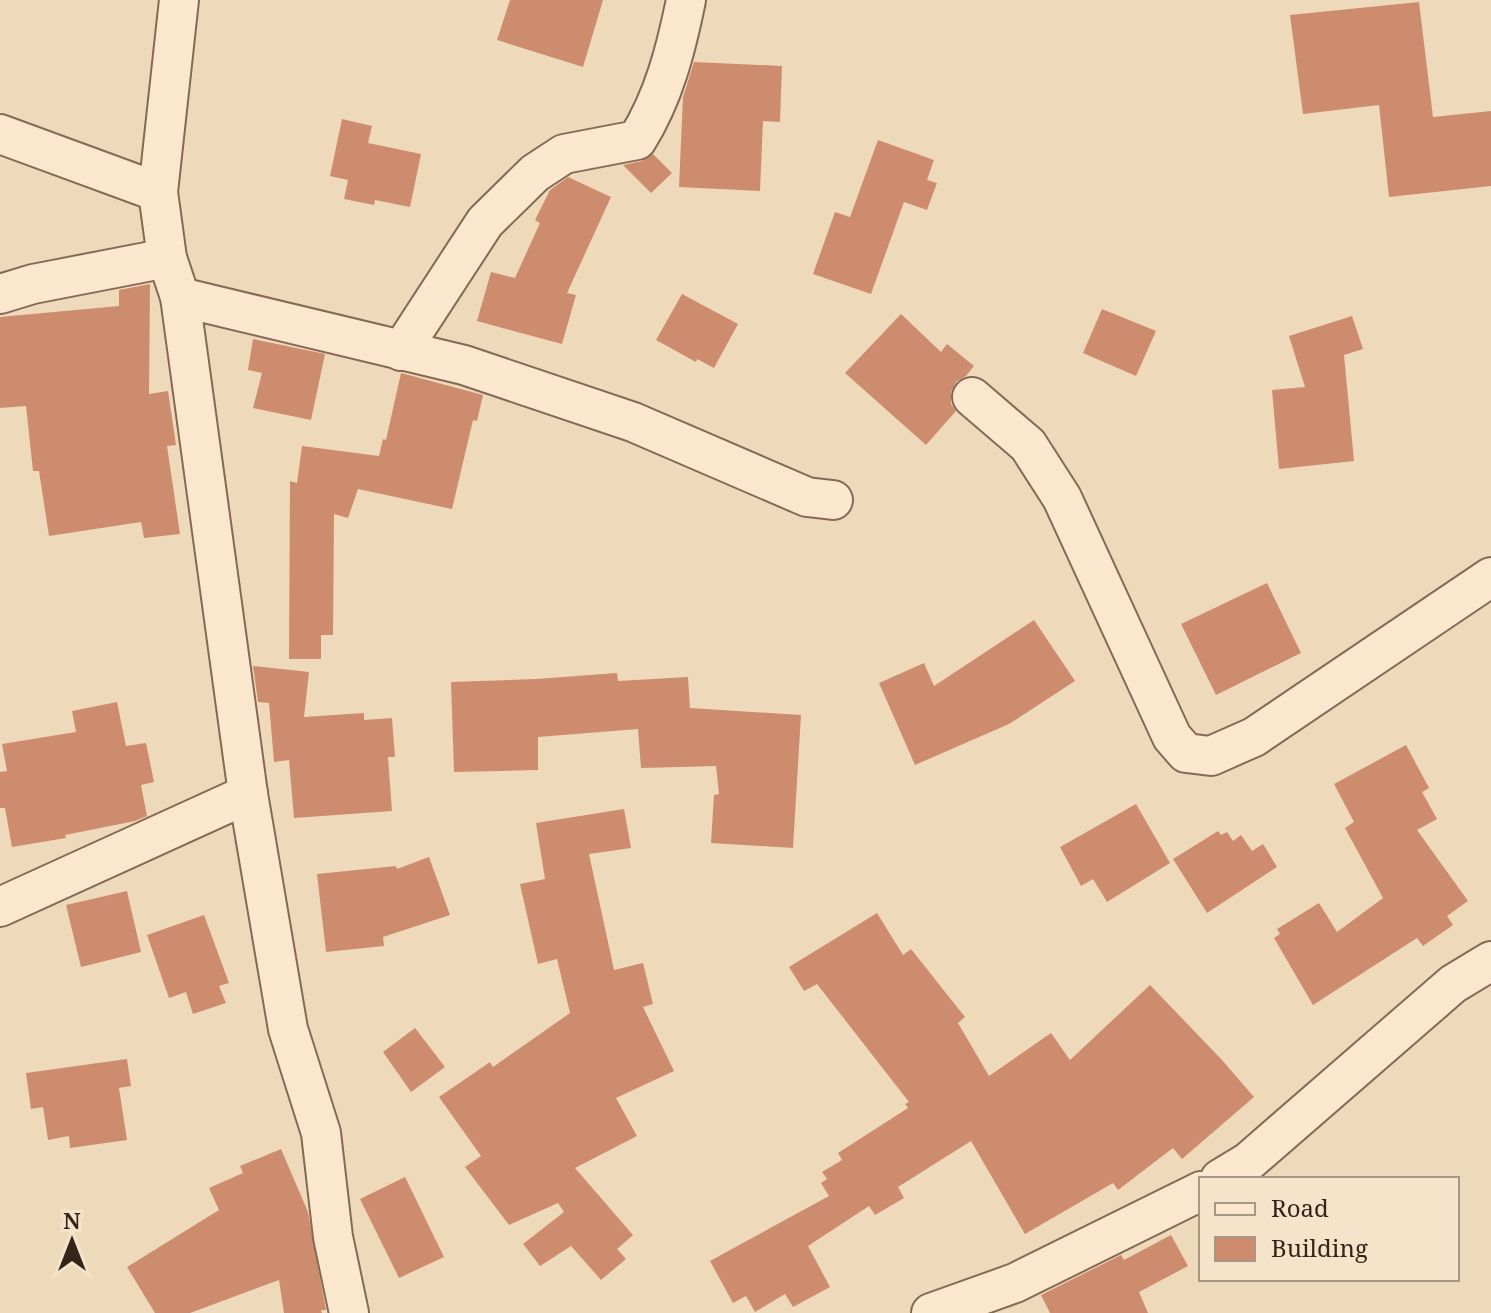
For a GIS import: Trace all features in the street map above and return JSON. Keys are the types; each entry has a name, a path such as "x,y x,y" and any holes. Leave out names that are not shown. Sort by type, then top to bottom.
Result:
{"street":[{"path":"179,0 158,192 167,258 180,297 248,794 288,1029 321,1133 333,1237 349,1313"},
{"path":"401,351 485,222 535,173 564,154 637,140 654,112 673,56 686,0"},
{"path":"0,134 158,192"},
{"path":"0,294 33,284 167,258"},
{"path":"180,297 464,365 590,406 807,497 833,500"},
{"path":"972,397 1028,445 1062,498 1172,737 1186,753 1211,756 1254,737 1491,577"},
{"path":"0,907 248,794"},
{"path":"1223,1177 1248,1162 1453,984 1491,961"},
{"path":"931,1313 1015,1283 1199,1192"}],"building":[{"path":"510,0 603,0 583,67 497,40"},
{"path":"1419,2 1433,117 1491,111 1491,186 1389,197 1379,105 1303,114 1290,15"},
{"path":"694,62 782,66 780,122 763,121 760,191 679,187 683,97"},
{"path":"342,119 372,126 368,143 421,154 410,207 375,200 374,205 344,199 348,180 330,176"},
{"path":"878,140 934,160 927,180 937,183 927,210 904,202 871,294 813,274 835,212 850,217"},
{"path":"653,154 672,173 651,193 623,165 642,161"},
{"path":"568,177 611,197 567,293 576,295 562,344 477,321 491,272 515,278 540,223 535,220 550,190"},
{"path":"150,284 149,394 168,391 176,445 167,446 180,534 144,538 141,522 49,536 39,471 33,471 26,406 0,408 0,317 119,306 119,290"},
{"path":"682,294 738,324 714,368 697,359 696,362 656,340"},
{"path":"1102,309 1156,331 1136,376 1083,353"},
{"path":"901,314 941,352 947,344 974,366 956,382 951,392 951,404 956,411 926,445 845,373"},
{"path":"1352,316 1363,349 1344,355 1354,461 1279,469 1272,390 1305,387 1289,336"},
{"path":"253,339 325,354 311,420 253,408 262,373 248,370"},
{"path":"401,373 483,395 477,421 473,420 452,509 358,489 348,518 334,514 333,635 321,635 321,659 289,659 290,481 297,483 302,446 379,456 383,439 386,440"},
{"path":"1267,583 1301,653 1216,695 1181,624"},
{"path":"1034,620 1075,681 1009,724 915,765 879,683 924,663 934,686"},
{"path":"253,666 309,672 304,717 364,713 364,720 392,718 395,757 388,757 392,811 294,818 289,760 274,762 269,703 258,702"},
{"path":"617,673 618,681 688,677 690,708 801,715 793,848 711,843 714,795 719,794 716,766 641,768 638,729 538,737 538,770 454,772 451,682"},
{"path":"117,702 126,746 146,743 154,782 141,785 147,816 65,835 66,838 12,847 5,808 0,808 0,772 7,771 2,744 76,732 72,711"},
{"path":"1406,745 1429,788 1422,792 1437,819 1417,830 1468,901 1447,916 1453,925 1423,946 1417,938 1313,1005 1274,938 1280,934 1277,929 1319,903 1337,932 1383,898 1345,828 1354,822 1334,784"},
{"path":"1136,804 1170,863 1107,902 1093,879 1081,886 1060,847"},
{"path":"624,809 631,848 589,854 614,970 643,963 653,1004 643,1007 674,1071 616,1098 637,1136 575,1168 633,1235 617,1249 626,1259 601,1280 571,1246 540,1266 523,1244 564,1212 558,1203 509,1225 465,1167 481,1156 439,1097 490,1062 493,1067 570,1013 557,959 538,964 520,884 545,879 536,823"},
{"path":"1218,831 1221,835 1227,832 1233,841 1241,835 1252,851 1263,844 1277,867 1207,913 1173,859"},
{"path":"429,857 450,915 383,937 384,946 326,952 317,874 396,866 397,869"},
{"path":"127,891 141,952 81,967 66,905"},
{"path":"877,913 903,955 911,949 965,1017 958,1023 989,1076 1051,1033 1070,1060 1150,985 1254,1097 1182,1159 1173,1148 1118,1190 1113,1183 1025,1234 971,1141 898,1187 904,1198 875,1215 869,1206 808,1246 830,1287 793,1307 785,1294 755,1312 746,1296 733,1303 710,1261 829,1196 821,1183 827,1179 822,1172 842,1160 838,1153 908,1108 905,1104 909,1102 817,984 804,991 789,967"},
{"path":"204,915 229,983 219,986 226,1003 193,1014 186,992 169,998 147,935"},
{"path":"415,1028 445,1067 411,1092 383,1052"},
{"path":"127,1059 131,1086 119,1088 127,1140 70,1148 69,1136 48,1140 43,1107 31,1109 26,1073"},
{"path":"281,1149 308,1212 326,1310 321,1310 322,1313 284,1313 279,1280 190,1313 155,1313 127,1267 219,1210 209,1188 243,1173 240,1166"},
{"path":"405,1177 444,1257 399,1278 360,1199"},
{"path":"1171,1235 1188,1266 1139,1292 1148,1313 1050,1313 1041,1295 1121,1255 1124,1260"}]}
